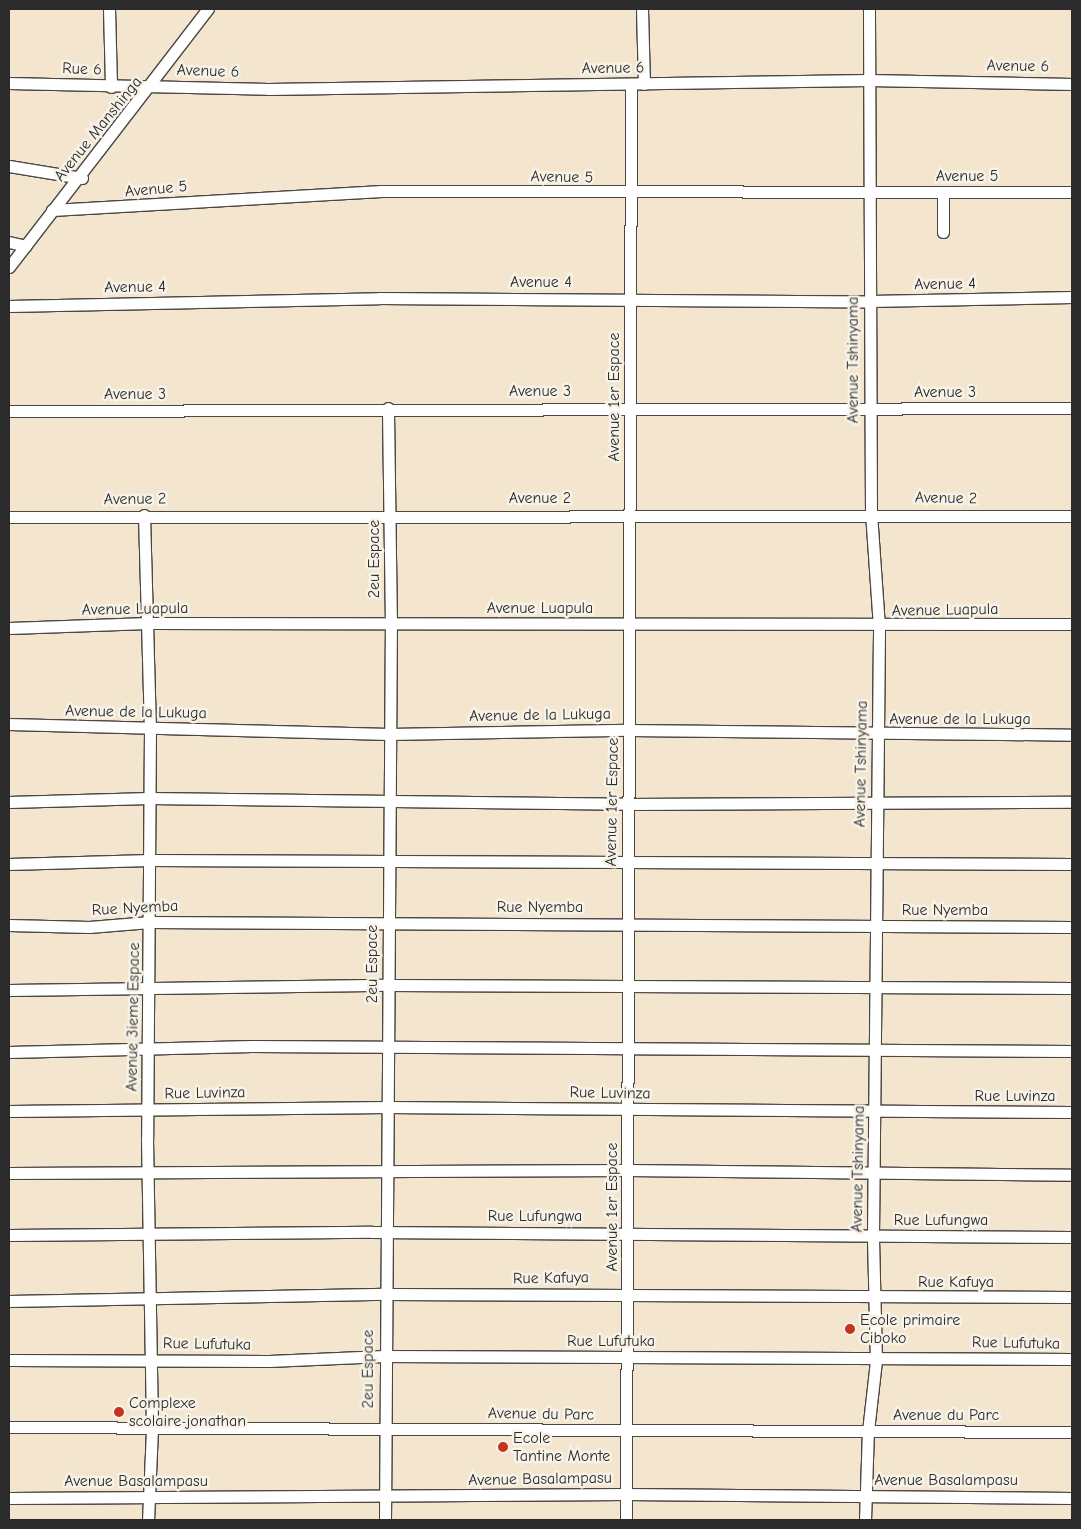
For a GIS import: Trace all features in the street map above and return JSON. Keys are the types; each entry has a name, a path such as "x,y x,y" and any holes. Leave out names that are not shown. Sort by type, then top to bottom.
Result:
{"street":[{"path":"109,9 111,87"},
{"name":"Avenue Manshinga","path":"9,267 52,210 82,178 153,86 208,9"},
{"path":"642,9 644,84"},
{"name":"Avenue Tshinyama","path":"865,1520 868,1431 876,1361 873,1236 876,1051 875,862 879,627 870,514 869,9"},
{"name":"Avenue 6","path":"153,86 278,89 868,80 1072,84"},
{"name":"Rue 6","path":"9,83 111,87 153,86"},
{"name":"Avenue 1er Espace","path":"626,1520 629,1293 627,1233 627,861 632,84"},
{"path":"9,166 82,178"},
{"name":"Avenue 5","path":"52,210 381,191 632,194 1072,192"},
{"path":"943,193 943,232"},
{"path":"9,242 26,246"},
{"name":"Avenue 4","path":"9,306 379,298 630,298 869,301 1072,297"},
{"name":"Avenue 3","path":"9,411 630,407 1072,408"},
{"name":"2eu Espace","path":"385,1520 384,1356 386,1294 384,1232 389,986 388,860 391,626 388,408"},
{"name":"Avenue 2","path":"9,517 390,514 1072,516"},
{"name":"Avenue 3ieme Espace","path":"144,515 150,729 148,1235 152,1429 148,1520"},
{"name":"Avenue Luapula","path":"9,628 148,623 391,626 628,624 879,627 1072,624"},
{"name":"Avenue de la Lukuga","path":"9,724 389,734 629,730 878,735 1072,735"},
{"path":"9,802 149,798 389,799 628,804 1072,802"},
{"path":"9,864 150,860 1072,864"},
{"name":"Rue Nyemba","path":"9,925 89,927 150,922 388,924 628,923 1072,927"},
{"path":"9,990 389,986 1072,988"},
{"path":"9,1052 388,1047 1072,1051"},
{"name":"Rue Luvinza","path":"9,1111 386,1106 874,1113 1072,1112"},
{"path":"9,1173 149,1174 386,1170 628,1170 874,1176 1072,1175"},
{"name":"Rue Lufungwa","path":"9,1235 384,1232 1072,1237"},
{"name":"Rue Kafuya","path":"9,1301 386,1294 629,1293 874,1299 1072,1297"},
{"name":"Rue Lufutuka","path":"9,1360 269,1361 384,1356 876,1361 1072,1360"},
{"name":"Avenue du Parc","path":"9,1427 1072,1432"},
{"name":"Avenue Basalampasu","path":"9,1498 625,1494 1072,1498"}],"place":[{"name":"Ecole primaire Ciboko","path":"850,1329"},
{"name":"Complexe scolaire jonathan","path":"119,1412"},
{"name":"Ecole Tantine Monte","path":"503,1447"}]}
